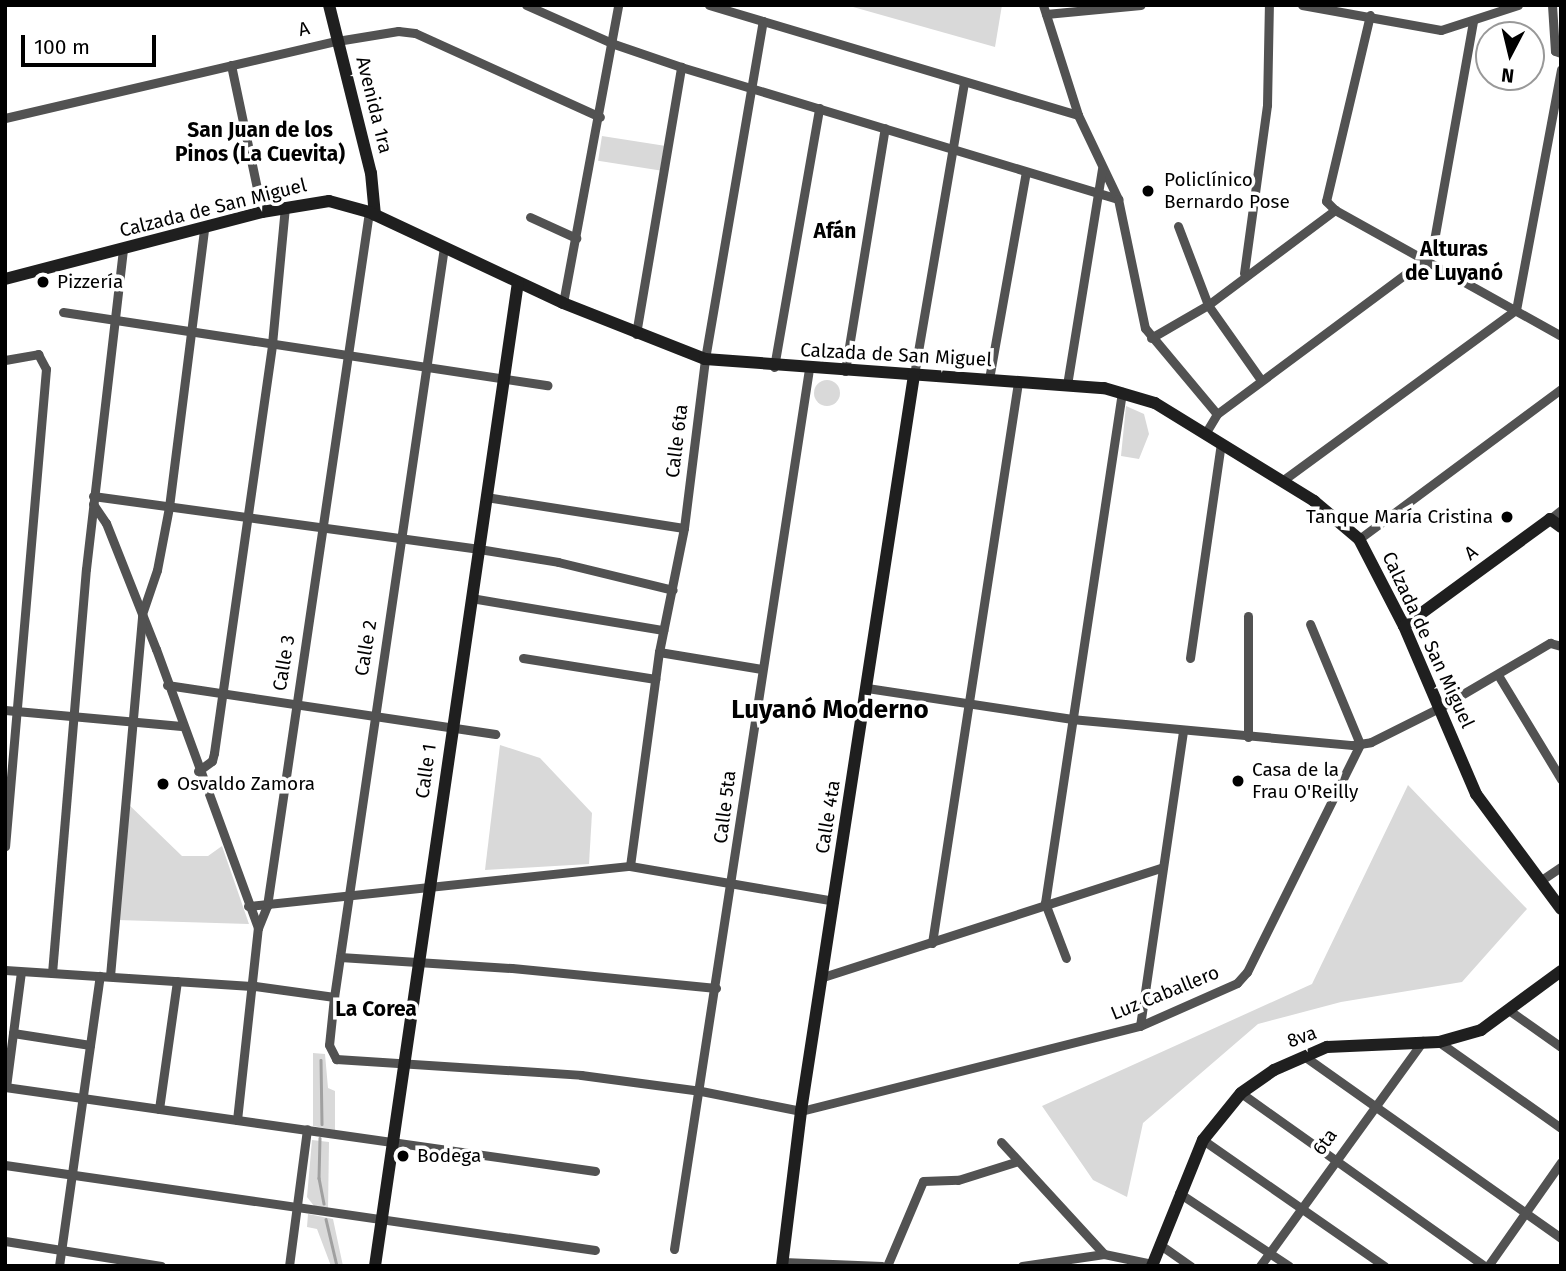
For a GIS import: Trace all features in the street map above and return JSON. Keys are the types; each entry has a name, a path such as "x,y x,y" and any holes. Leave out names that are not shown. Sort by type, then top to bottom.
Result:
{"main road":[{"name":"Avenida 1ra","path":"329,5 371,173 372,213"},
{"name":"Calzada de San Miguel","path":"5,279 262,212 330,201 372,213 563,303 705,359 774,367 1067,384 1122,392 1156,403 1331,513 1359,539 1404,626 1476,794 1561,909"},
{"name":"Calle 1","path":"375,1266 518,282"},
{"name":"Calle 4ta","path":"782,1264 801,1111 914,375"},
{"name":"A","path":"1404,626 1555,523"},
{"name":"8va","path":"1152,1265 1179,1193 1203,1140 1241,1093 1302,1055 1371,1042 1439,1042 1480,1030 1510,1011 1561,971"}],"street":[{"path":"526,5 614,44 681,67 1118,199"},
{"path":"563,303 614,44 618,5"},
{"path":"709,5 1078,115"},
{"path":"1141,5 1045,10 1078,115 1118,199 1138,309 1151,338 1217,414"},
{"path":"1244,273 1267,106 1269,5"},
{"path":"1302,5 1370,15 1441,30 1473,22 1518,5"},
{"path":"1552,5 1558,52"},
{"path":"1370,15 1326,201 1335,210 1561,336"},
{"name":"Calle 6ta","path":"630,866 659,652 684,528 705,359 763,21"},
{"path":"1205,435 1217,414 1424,260 1433,247 1473,22"},
{"name":"A","path":"5,118 337,41 415,33 600,117"},
{"path":"231,65 262,212"},
{"path":"636,334 681,67"},
{"path":"1282,481 1516,310 1561,69"},
{"path":"914,375 964,83"},
{"path":"774,367 819,108"},
{"path":"845,371 886,128"},
{"path":"1067,384 1102,168"},
{"path":"989,379 1026,172"},
{"path":"198,771 212,761 272,344 285,207"},
{"path":"1151,338 1208,305 1244,273 1335,210"},
{"name":"Calle 3","path":"237,1120 255,986 258,928 267,906 347,354 372,213"},
{"path":"530,217 576,239"},
{"path":"1178,226 1208,305 1261,380"},
{"path":"59,1266 90,1045 105,976 142,614 157,570 169,507 194,332 204,228"},
{"name":"Calle 2","path":"405,1065 346,1062 331,1055 334,997 347,899 444,247"},
{"path":"52,973 93,500 123,250"},
{"path":"63,312 548,384"},
{"path":"5,360 33,354 44,361 5,846"},
{"name":"Calle 5ta","path":"674,1250 733,885 762,669 809,369"},
{"path":"932,943 1017,382"},
{"path":"1359,539 1561,389"},
{"path":"1066,958 1045,903 1122,392"},
{"path":"1190,658 1221,444"},
{"path":"486,497 684,528"},
{"path":"93,500 169,507 479,549 558,562 673,590"},
{"path":"93,500 106,523 142,614 181,726 258,928"},
{"name":"A","path":"1555,523 1561,510"},
{"path":"471,598 663,630"},
{"path":"1248,616 1248,737"},
{"path":"1310,624 1360,744"},
{"path":"867,688 1071,719 1248,737 1360,744 1439,708 1550,643 1560,645"},
{"path":"659,652 762,669"},
{"path":"523,658 656,679"},
{"path":"1498,675 1561,779"},
{"path":"167,685 495,734"},
{"path":"5,710 181,726"},
{"path":"1140,1026 1183,731"},
{"name":"Luz Caballero","path":"801,1111 1140,1026 1237,982 1247,972 1360,744"},
{"path":"248,906 347,899 430,886 630,866 834,901"},
{"path":"823,976 1163,867"},
{"path":"1539,881 1561,867"},
{"path":"340,957 716,988"},
{"path":"5,970 255,986 334,997"},
{"path":"21,972 6,1087 595,1171"},
{"path":"159,1109 177,981"},
{"path":"1510,1011 1561,1046"},
{"path":"13,1032 90,1045"},
{"name":"6ta","path":"1260,1266 1423,1041"},
{"path":"1439,1042 1561,1128"},
{"path":"1302,1055 1561,1238"},
{"path":"405,1065 581,1075 701,1091 801,1111"},
{"path":"1241,1093 1486,1266 1561,1162"},
{"path":"289,1266 307,1129"},
{"path":"1203,1140 1302,1206 1384,1266"},
{"path":"1001,1142 1015,1162 1104,1254"},
{"path":"782,1264 885,1266 923,1181 958,1180 1015,1162"},
{"path":"5,1165 595,1250"},
{"path":"1179,1193 1289,1266"},
{"path":"5,1241 161,1266"},
{"path":"1159,1244 1191,1266"},
{"path":"1023,1266 1104,1254 1152,1265"}],"shaded area":[{"path":"846,5 1002,5 995,47"},
{"path":"602,136 664,146 660,171 598,161"},
{"path":"827,380 836,384 840,393 836,402 827,406 818,402 814,393 818,384"},
{"path":"1126,406 1144,414 1149,434 1139,459 1121,456"},
{"path":"500,745 540,758 592,813 589,864 485,870"},
{"path":"1408,785 1527,909 1462,982 1341,1002 1258,1024 1143,1123 1127,1197 1093,1180 1042,1106 1312,984"},
{"path":"124,800 182,856 208,856 222,846 249,924 117,920"},
{"path":"313,1053 325,1054 328,1088 335,1091 335,1130 313,1126"},
{"path":"312,1140 329,1142 328,1209 314,1206 307,1197"},
{"path":"308,1214 333,1219 343,1266 331,1266 317,1229 307,1227"}],"waterway":[{"path":"321,1060 322,1124"},
{"path":"320,1138 319,1178 324,1204"},
{"path":"326,1219 337,1266"}],"place":[{"name":"Policlínico Bernardo Pose","path":"1148,191"},
{"name":"Pizzería","path":"43,282"},
{"name":"Tanque María Cristina","path":"1507,517"},
{"name":"Casa de la Frau O'Reilly","path":"1238,781"},
{"name":"Osvaldo Zamora","path":"163,784"},
{"name":"Bodega","path":"403,1156"}],"district":[{"name":"San Juan de los Pinos (La Cuevita)","path":"260,142"},
{"name":"Afán","path":"835,231"},
{"name":"Alturas de Luyanó","path":"1454,261"},
{"name":"Luyanó Moderno","path":"830,710"},
{"name":"La Corea","path":"376,1009"}]}
